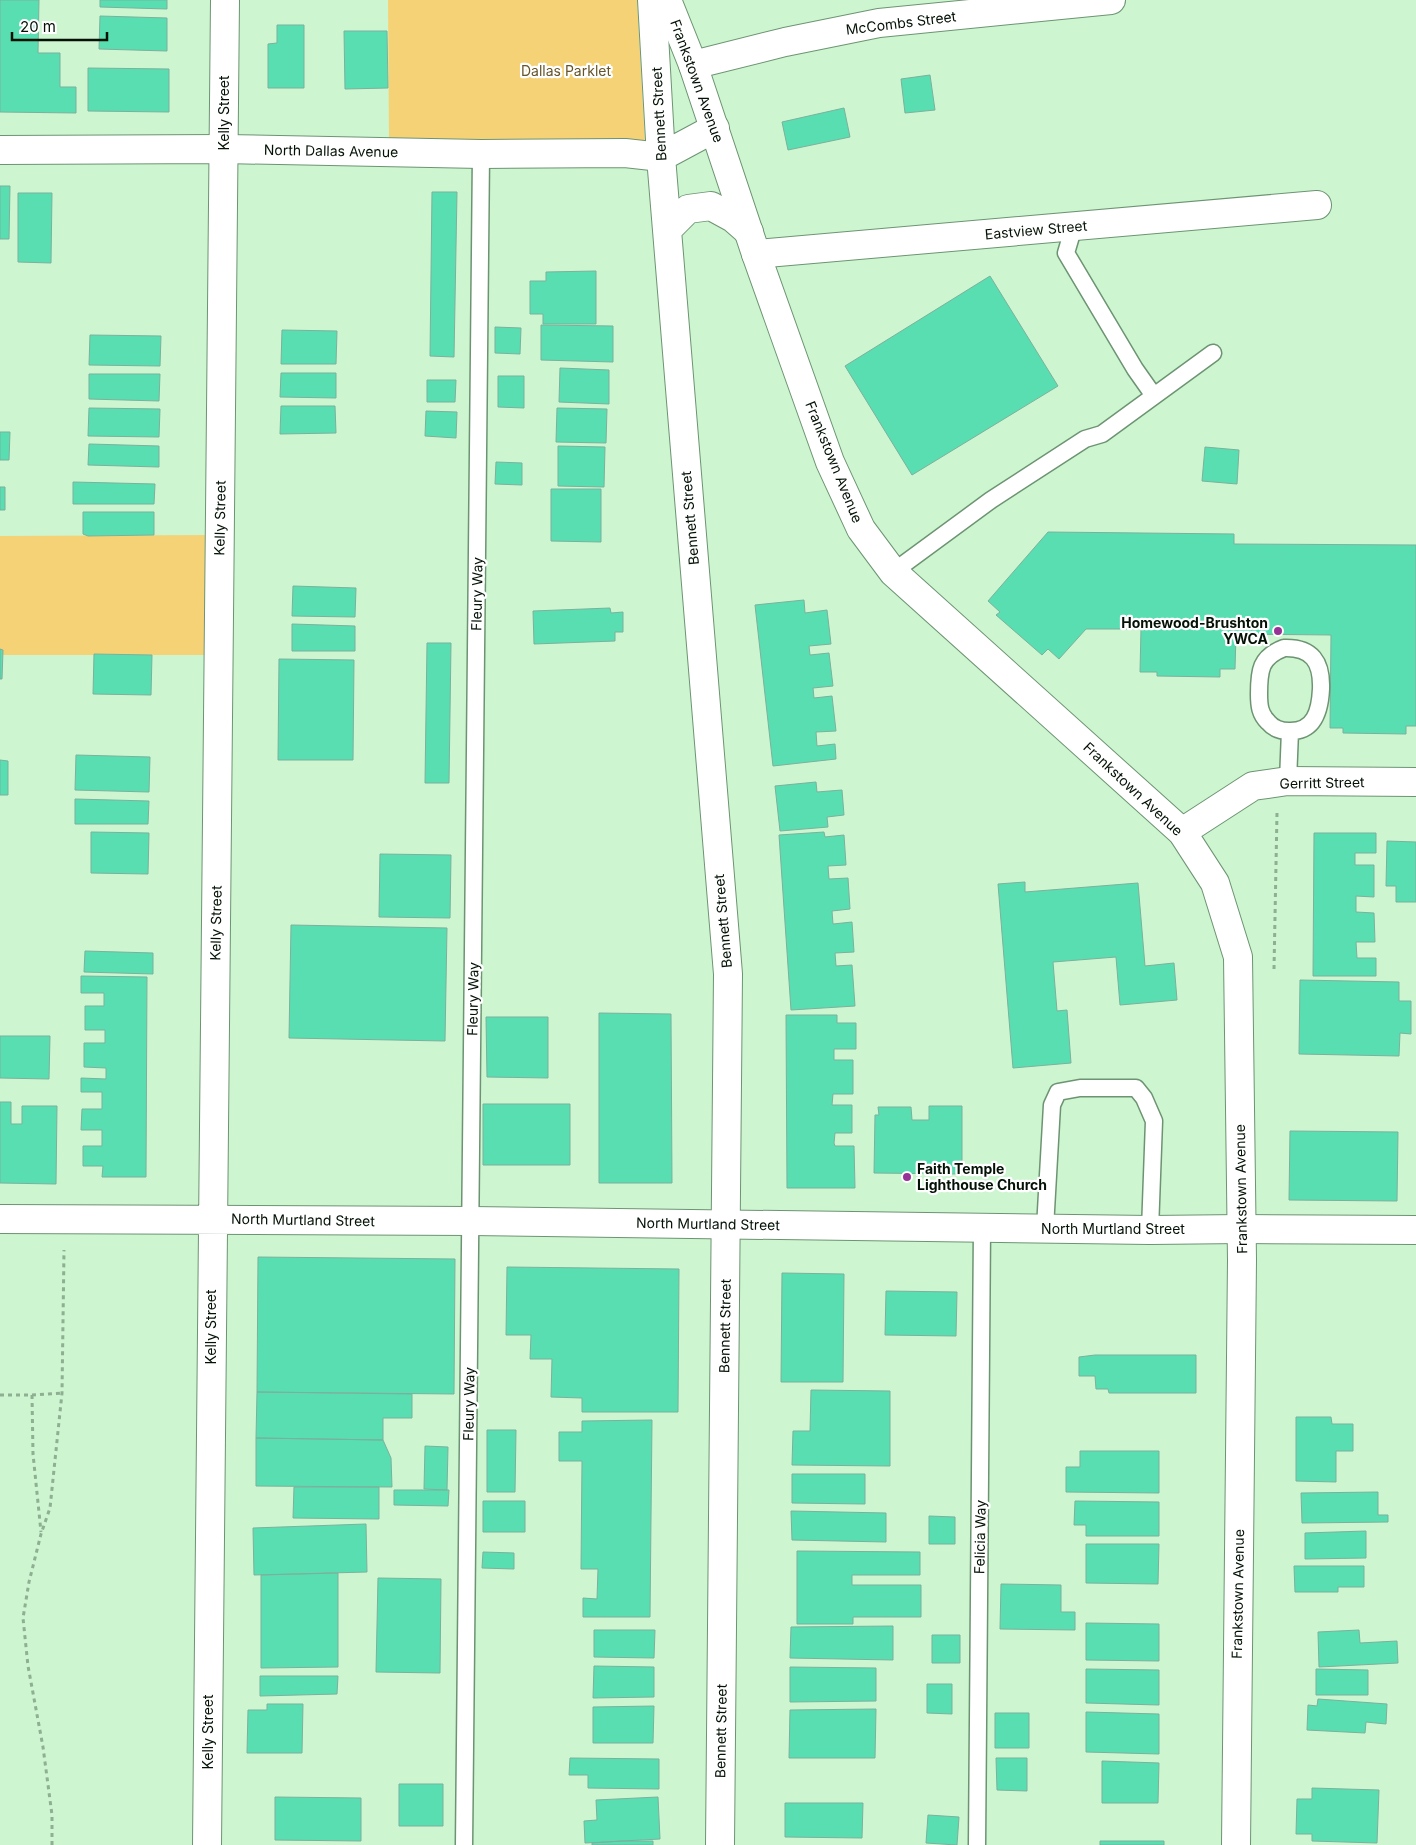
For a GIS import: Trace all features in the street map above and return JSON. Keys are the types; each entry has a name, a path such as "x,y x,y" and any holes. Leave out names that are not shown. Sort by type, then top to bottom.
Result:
{"street":[{"name":"Kelly Street","path":"207,1845 225,0"},
{"name":"Bennett Street","path":"652,0 661,157 728,974 720,1845"},
{"name":"Frankstown Avenue","path":"667,0 693,65 752,243 830,462 861,529 893,572 1182,832 1215,883 1238,957 1242,1229 1236,1845"},
{"name":"McCombs Street","path":"693,65 785,42 879,23 1053,3 1111,0"},
{"path":"661,157 714,128"},
{"name":"North Dallas Avenue","path":"0,150 224,149 481,154 625,153 661,157"},
{"name":"Eastview Street","path":"752,243 1074,226 1317,205"},
{"path":"667,230 688,209 711,206 733,218 752,243"},
{"name":"Gerritt Street","path":"1182,832 1253,786 1288,781 1416,782"},
{"name":"North Murtland Street","path":"0,1218 212,1218 1150,1230 1416,1230"}],"lane":[{"name":"Fleury Way","path":"464,1845 481,154"},
{"path":"1074,226 1066,253 1135,369 1154,396"},
{"path":"893,572 991,500 1085,439 1102,434 1213,353"},
{"path":"1284,648 1304,650 1319,665 1322,676 1320,707 1316,717 1310,725 1290,732 1280,730 1271,725 1264,718 1259,708 1261,667 1274,652 1284,648"},
{"path":"1288,781 1290,732"},
{"path":"1045,1228 1052,1104 1058,1092 1080,1088 1136,1088 1144,1098 1154,1121 1150,1230"},
{"name":"Felicia Way","path":"977,1845 982,1228"}],"path":[{"path":"1274,969 1277,807"},
{"path":"52,1845 52,1815 43,1746 28,1666 23,1618 29,1582 41,1534 50,1508 62,1393 64,1247"},
{"path":"0,1394 32,1395 62,1393"},
{"path":"32,1395 33,1454 41,1534"}],"green space":[{"name":"Dallas Parklet","path":"388,0 637,0 645,143 389,139"},
{"path":"211,535 210,655 0,655 0,536"}],"building":[{"path":"0,0 39,0 38,53 60,53 60,87 76,87 76,113 0,112"},
{"path":"100,0 167,0 167,9 100,7"},
{"path":"100,16 167,18 167,51 99,49"},
{"path":"277,25 304,25 304,88 268,88 268,44 277,43"},
{"path":"344,31 387,31 388,88 345,89"},
{"path":"88,68 169,69 169,112 88,111"},
{"path":"930,75 935,110 905,113 901,79"},
{"path":"844,108 850,137 788,150 782,122"},
{"path":"0,186 10,186 9,239 0,239"},
{"path":"432,192 457,192 454,357 430,356"},
{"path":"18,193 52,193 51,263 18,262"},
{"path":"596,271 596,324 543,324 543,314 530,314 530,281 546,281 546,272"},
{"path":"990,276 1058,386 912,475 845,366"},
{"path":"541,325 613,326 613,362 541,360"},
{"path":"495,327 521,328 520,354 495,353"},
{"path":"282,330 337,331 336,364 281,364"},
{"path":"90,335 161,336 160,366 89,365"},
{"path":"560,368 609,370 609,404 559,402"},
{"path":"281,373 336,373 336,398 280,397"},
{"path":"89,374 160,374 159,401 89,399"},
{"path":"498,376 524,376 524,408 498,407"},
{"path":"427,380 456,380 455,402 427,402"},
{"path":"281,406 335,406 336,433 280,434"},
{"path":"89,408 160,409 159,437 88,436"},
{"path":"557,408 607,409 606,443 556,442"},
{"path":"426,411 457,412 456,438 425,436"},
{"path":"0,432 10,432 9,460 0,460"},
{"path":"89,444 159,446 159,467 88,465"},
{"path":"558,446 605,447 604,487 558,486"},
{"path":"1205,447 1239,450 1237,484 1202,481"},
{"path":"496,462 522,463 522,485 495,484"},
{"path":"73,482 155,484 154,504 73,504"},
{"path":"0,487 5,487 5,510 0,510"},
{"path":"551,489 601,489 601,542 551,541"},
{"path":"83,512 154,512 154,535 88,536 83,534"},
{"name":"Homewood-Brushton YWCA","path":"1048,532 1234,534 1234,544 1416,545 1416,726 1406,726 1406,734 1343,733 1343,728 1330,728 1331,635 1236,634 1235,669 1220,669 1220,677 1157,676 1157,672 1140,672 1141,629 1086,629 1059,659 1048,649 1042,655 996,615 1000,612 988,601"},
{"path":"293,586 356,588 355,617 292,616"},
{"path":"804,600 805,613 827,610 831,644 809,646 810,655 829,653 833,686 813,688 814,698 832,696 836,731 816,732 817,746 835,744 836,759 773,766 755,605"},
{"path":"610,608 611,613 623,612 623,632 615,632 615,641 534,644 533,611"},
{"path":"292,624 355,626 355,651 292,651"},
{"path":"427,643 451,643 449,783 425,783"},
{"path":"0,649 3,650 2,679 0,679"},
{"path":"94,654 152,655 151,695 93,694"},
{"path":"279,659 354,660 353,760 278,760"},
{"path":"76,755 150,757 149,792 75,790"},
{"path":"0,760 8,761 8,795 0,795"},
{"path":"816,782 817,792 842,790 844,815 827,817 828,827 780,831 775,786"},
{"path":"75,799 149,801 148,824 75,824"},
{"path":"91,832 149,833 148,874 91,873"},
{"path":"824,832 825,837 844,835 846,865 828,866 829,879 848,878 850,909 832,911 833,924 852,922 854,952 835,953 836,966 852,965 855,1006 791,1010 779,835"},
{"path":"1314,833 1376,833 1376,853 1355,853 1355,865 1374,865 1374,897 1356,896 1356,912 1374,913 1375,942 1356,942 1357,958 1376,958 1376,976 1313,976"},
{"path":"1387,841 1416,842 1416,902 1396,902 1396,886 1386,886"},
{"path":"380,854 451,855 450,918 379,917"},
{"path":"1025,882 1025,892 1138,883 1145,966 1174,963 1177,1000 1120,1005 1116,957 1053,962 1057,1011 1067,1010 1071,1063 1013,1068 998,884"},
{"path":"291,925 447,928 445,1041 289,1038"},
{"path":"85,951 153,953 153,974 84,972"},
{"path":"81,976 147,977 146,1177 102,1177 103,1166 83,1166 83,1146 102,1146 102,1130 81,1130 82,1109 102,1109 102,1092 81,1092 81,1078 106,1079 106,1068 84,1067 84,1043 105,1043 105,1030 85,1030 85,1006 104,1006 104,993 81,993"},
{"path":"1300,980 1399,982 1399,1001 1411,1001 1411,1034 1400,1033 1399,1056 1299,1054"},
{"path":"599,1013 671,1014 672,1183 599,1183"},
{"path":"786,1015 837,1015 837,1023 856,1023 856,1049 834,1049 834,1060 853,1060 853,1094 833,1094 832,1105 852,1105 852,1133 835,1133 834,1143 835,1146 854,1146 855,1188 787,1188"},
{"path":"486,1017 548,1017 548,1078 487,1077"},
{"path":"0,1036 50,1036 49,1079 0,1078"},
{"path":"0,1102 11,1102 11,1124 22,1124 22,1106 57,1106 56,1184 0,1183"},
{"path":"483,1104 570,1104 570,1165 483,1165"},
{"path":"929,1106 962,1106 962,1174 874,1173 875,1115 879,1115 878,1107 911,1107 912,1120 929,1120"},
{"path":"1290,1131 1398,1132 1397,1201 1289,1200"},
{"path":"258,1257 455,1259 454,1394 257,1392"},
{"path":"507,1267 679,1269 678,1412 582,1412 582,1398 551,1397 552,1359 530,1359 531,1335 506,1335"},
{"path":"782,1273 844,1274 843,1382 781,1382"},
{"path":"886,1291 957,1292 956,1336 885,1335"},
{"path":"1095,1355 1196,1355 1196,1393 1109,1393 1108,1389 1096,1389 1095,1376 1079,1376 1079,1357"},
{"path":"811,1390 890,1391 890,1466 792,1465 793,1431 810,1431"},
{"path":"257,1392 412,1394 412,1418 383,1418 383,1440 256,1438"},
{"path":"1296,1417 1331,1417 1332,1424 1353,1424 1353,1451 1336,1451 1336,1482 1296,1481"},
{"path":"652,1420 650,1617 583,1617 583,1598 597,1599 598,1569 581,1569 582,1461 559,1461 559,1432 582,1432 582,1421"},
{"path":"487,1430 516,1430 515,1492 487,1492"},
{"path":"256,1438 383,1440 391,1458 392,1487 256,1486"},
{"path":"425,1446 448,1447 447,1490 424,1489"},
{"path":"1080,1451 1159,1451 1159,1493 1066,1492 1066,1467 1080,1467"},
{"path":"792,1474 865,1474 865,1504 792,1503"},
{"path":"294,1487 379,1487 379,1519 293,1518"},
{"path":"394,1490 449,1490 448,1506 394,1505"},
{"path":"1378,1492 1378,1515 1388,1515 1388,1522 1302,1523 1301,1493"},
{"path":"483,1501 525,1501 525,1532 483,1532"},
{"path":"1075,1501 1159,1502 1159,1536 1086,1536 1086,1525 1074,1525"},
{"path":"791,1511 886,1513 886,1542 792,1540"},
{"path":"929,1516 955,1517 955,1544 929,1544"},
{"path":"366,1524 367,1572 254,1575 253,1528"},
{"path":"1366,1531 1366,1558 1305,1559 1305,1533"},
{"path":"1086,1544 1159,1544 1158,1584 1086,1583"},
{"path":"797,1551 920,1552 920,1575 852,1575 852,1585 921,1585 921,1617 853,1617 853,1624 797,1624"},
{"path":"483,1552 514,1553 514,1569 482,1568"},
{"path":"1294,1566 1364,1566 1364,1587 1338,1587 1338,1592 1295,1592"},
{"path":"338,1573 338,1667 261,1668 261,1575"},
{"path":"378,1578 441,1579 440,1673 376,1672"},
{"path":"1001,1584 1061,1585 1061,1612 1075,1612 1075,1630 1000,1629"},
{"path":"1086,1623 1159,1624 1159,1661 1086,1660"},
{"path":"893,1626 893,1660 790,1658 791,1627"},
{"path":"594,1630 655,1630 654,1658 594,1657"},
{"path":"1359,1630 1360,1643 1397,1641 1398,1663 1319,1667 1318,1632"},
{"path":"932,1635 960,1635 960,1663 932,1663"},
{"path":"594,1666 654,1667 654,1697 593,1698"},
{"path":"790,1667 876,1668 876,1701 790,1702"},
{"path":"1086,1669 1159,1670 1159,1705 1086,1703"},
{"path":"1316,1669 1368,1670 1368,1695 1316,1695"},
{"path":"260,1676 338,1676 337,1694 260,1696"},
{"path":"927,1684 952,1684 952,1714 927,1713"},
{"path":"1318,1699 1387,1704 1386,1724 1366,1722 1365,1733 1307,1730 1308,1705 1317,1706"},
{"path":"267,1704 303,1704 302,1753 247,1753 248,1710 267,1710"},
{"path":"654,1706 653,1743 593,1743 593,1707"},
{"path":"876,1709 875,1758 789,1758 790,1710"},
{"path":"1086,1712 1159,1714 1159,1754 1086,1752"},
{"path":"995,1713 1029,1713 1029,1748 995,1748"},
{"path":"570,1758 659,1759 659,1789 588,1788 588,1775 569,1775"},
{"path":"996,1758 1027,1758 1027,1791 997,1790"},
{"path":"1102,1761 1159,1763 1158,1803 1102,1803"},
{"path":"399,1784 443,1784 443,1826 399,1826"},
{"path":"1312,1788 1379,1790 1377,1843 1312,1841 1312,1834 1296,1834 1297,1799 1312,1799"},
{"path":"275,1797 361,1798 361,1841 275,1840"},
{"path":"658,1797 660,1839 585,1843 584,1821 597,1820 596,1800"},
{"path":"785,1803 863,1803 862,1838 785,1837"},
{"path":"928,1815 959,1817 957,1845 926,1843"},
{"path":"653,1841 653,1845 592,1845 592,1843"},
{"path":"1100,1841 1164,1841 1164,1845 1100,1845"}],"place":[{"name":"Homewood-Brushton YWCA","path":"1278,631"},
{"name":"Faith Temple Lighthouse Church","path":"907,1177"}]}
